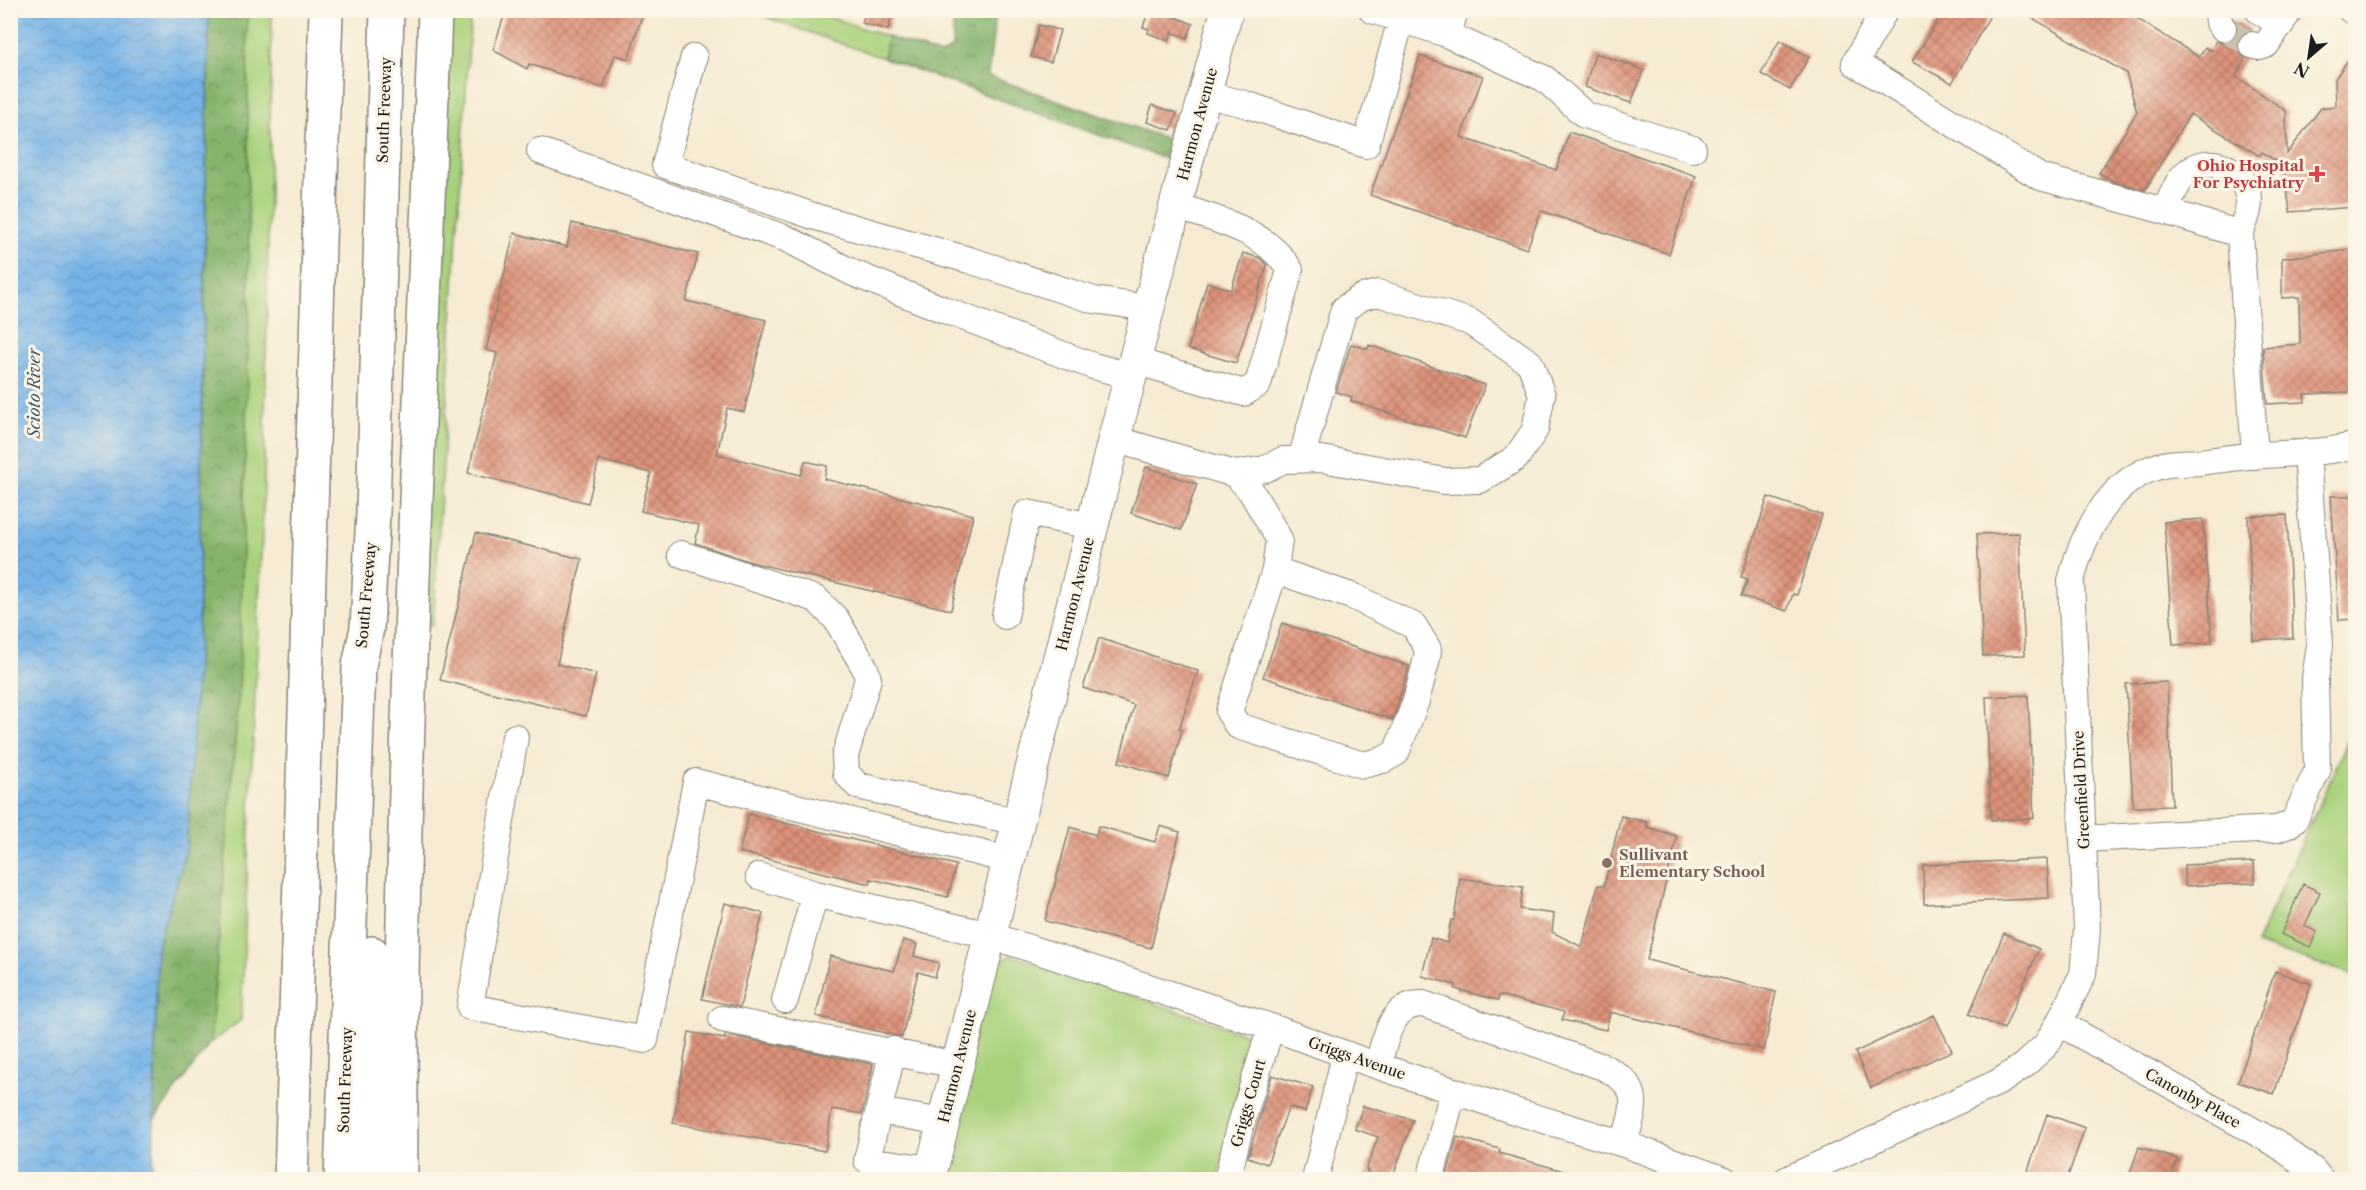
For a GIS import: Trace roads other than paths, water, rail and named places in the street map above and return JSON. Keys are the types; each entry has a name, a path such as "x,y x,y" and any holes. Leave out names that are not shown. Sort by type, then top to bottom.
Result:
{"highway":[{"path":"291,1179 326,10"},
{"name":"South Freeway","path":"341,1179 359,666 367,628 373,513 387,10"},
{"path":"401,1179 400,1052 407,716 435,10"},
{"path":"367,628 376,669 370,1060 373,1179"},
{"path":"272,1179 299,908"}],"main road":[{"name":"Harmon Avenue","path":"930,1174 1114,439 1227,10"}],"street":[{"path":"1372,10 1448,35 1545,79 1586,115 1693,149"},
{"path":"1448,35 1455,10"},
{"path":"1885,10 1855,63 2040,177 2240,234"},
{"path":"2252,45 2259,47 2266,45 2286,18 2258,10"},
{"path":"2352,10 2355,13"},
{"path":"1204,94 1245,104 1366,145 1401,20"},
{"path":"694,57 665,165 816,218 969,260 1094,300 1149,308"},
{"path":"540,151 787,239 853,273 1093,366 1133,368 1244,393 1258,384 1290,270 1283,258 1257,238 1213,218 1175,206"},
{"path":"2165,211 2187,172 2203,163 2223,166 2240,176 2249,195 2247,215 2240,234 2255,456"},
{"path":"1114,439 1235,474 1265,469 1283,460 1322,459 1445,481 1480,480 1516,458 1535,430 1542,395 1530,363 1470,322 1378,293 1362,297 1344,309 1301,459"},
{"name":"Greenfield Drive","path":"1786,1179 1999,1082 2031,1059 2046,1044 2083,974 2087,949 2071,581 2078,553 2101,511 2120,488 2159,466 2334,451 2355,445"},
{"path":"2083,839 2277,829 2288,825 2295,819 2313,781 2318,762 2315,679 2320,645 2307,452"},
{"path":"1235,474 1251,491 1279,539 1275,570 1229,712 1238,726 1363,765 1383,760 1396,753 1416,701 1427,658 1428,649 1414,626 1354,597 1275,570"},
{"path":"1005,616 1027,513 1092,526"},
{"path":"681,554 816,599 836,619 865,668 868,678 845,756 846,773 858,786 1018,822"},
{"path":"515,737 470,1006 645,1040 696,782 1008,860"},
{"name":"Griggs Avenue","path":"759,876 816,894 989,935 1270,1027 1453,1091 1624,1144 1725,1179"},
{"path":"785,1000 816,894"},
{"path":"1378,1066 1386,1035 1401,1010 1412,1004 1422,1004 1620,1075 1631,1089 1634,1102 1624,1144"},
{"path":"722,1019 892,1050 957,1065"},
{"name":"Canonby Place","path":"2059,1023 2275,1143 2313,1170 2321,1179"},
{"name":"Griggs Court","path":"1227,1179 1270,1027"},
{"path":"892,1050 867,1160 930,1174"},
{"path":"1315,1179 1345,1055"},
{"path":"1430,1179 1453,1091"},
{"path":"879,1111 943,1122"}],"water":[{"name":"Scioto River","path":"10,11 209,11 198,649 186,850 157,948 153,1179 11,1179"}],"tunnel":[{"path":"2223,28 2252,45"}],"place":[{"name":"Ohio Hospital For Psychiatry","path":"2317,174"},
{"name":"Sullivant Elementary School","path":"1607,863"}]}
